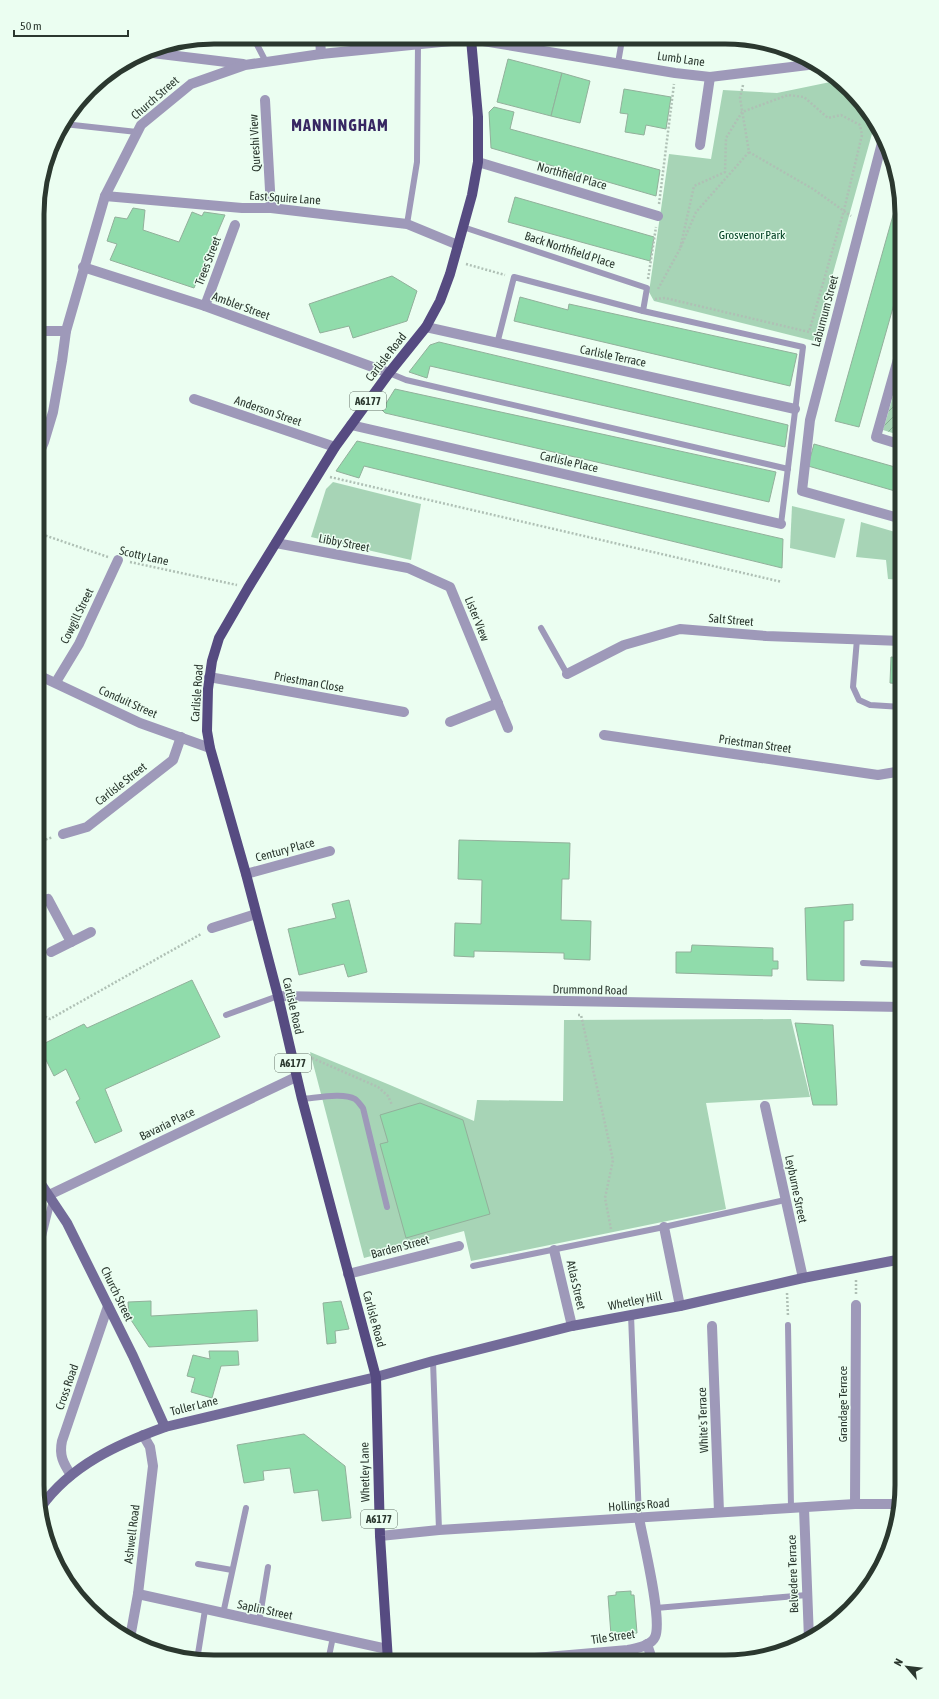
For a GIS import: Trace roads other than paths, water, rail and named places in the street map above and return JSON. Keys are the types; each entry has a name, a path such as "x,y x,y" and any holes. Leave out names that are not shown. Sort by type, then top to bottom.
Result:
{"main road":[{"name":"Carlisle Road","path":"376,1377 296,1077 278,996 246,874 210,748 207,717 209,677 219,638 318,474 335,447 389,373 426,327 440,301 464,227 478,162 478,117 471,44"},
{"name":"Church Street","path":"44,1188 67,1223 133,1356 165,1426"},
{"name":"Whetley Hill","path":"376,1377 572,1326 680,1306 803,1278 895,1259"},
{"name":"Toller Lane","path":"45,1503 58,1486 99,1455 165,1426 376,1377"},
{"name":"Whetley Lane","path":"376,1377 380,1536 388,1655"}],"street":[{"path":"320,44 321,54"},
{"name":"Church Street","path":"44,442 53,412 66,331 83,267 105,196 141,125 191,84 245,65 390,44"},
{"name":"Lumb Lane","path":"502,44 675,73 710,77 806,65"},
{"path":"157,54 245,65"},
{"path":"700,145 710,77"},
{"name":"Qureshi View","path":"265,100 271,208"},
{"name":"Laburnum Street","path":"882,148 810,420 802,491 895,517"},
{"name":"Northfield Place","path":"478,162 658,216"},
{"name":"East Squire Lane","path":"105,196 242,208 271,208 407,224 458,245"},
{"name":"Trees Street","path":"205,306 235,225"},
{"name":"Ambler Street","path":"83,267 205,306 389,373"},
{"name":"Carlisle Terrace","path":"426,327 496,344 795,409"},
{"path":"44,331 66,331"},
{"path":"895,370 876,437 895,443"},
{"name":"Anderson Street","path":"194,398 335,447"},
{"name":"Carlisle Place","path":"351,425 781,524"},
{"name":"Libby Street","path":"276,543 408,568"},
{"name":"Cowgill Street","path":"56,682 79,644 118,560"},
{"name":"Lister View","path":"408,568 450,587 508,728"},
{"name":"Salt Street","path":"567,674 624,645 680,629 766,636 895,641"},
{"name":"Conduit Street","path":"44,677 140,723 210,748"},
{"name":"Priestman Close","path":"209,677 404,712"},
{"path":"450,722 498,703"},
{"name":"Priestman Street","path":"604,735 878,775 895,773"},
{"name":"Carlisle Street","path":"63,834 87,827 173,760 181,737"},
{"name":"Century Place","path":"246,874 330,851"},
{"path":"44,901 48,899 71,942"},
{"path":"212,928 256,914"},
{"path":"51,952 91,932"},
{"name":"Drummond Road","path":"278,996 895,1007"},
{"name":"Bavaria Place","path":"51,1198 296,1077"},
{"name":"Leyburne Street","path":"765,1106 784,1200 803,1278"},
{"path":"664,1227 680,1306"},
{"name":"Barden Street","path":"348,1274 459,1246"},
{"name":"Atlas Street","path":"554,1250 572,1326"},
{"name":"Grandage Terrace","path":"855,1504 856,1305"},
{"name":"Cross Road","path":"71,1475 61,1459 60,1449 108,1306"},
{"name":"White's Terrace","path":"712,1326 719,1512"},
{"name":"Ashwell Road","path":"131,1633 138,1594 153,1466 150,1447 143,1435"},
{"name":"Hollings Road","path":"380,1536 439,1530 719,1512 855,1504 894,1504"},
{"name":"Belvedere Terrace","path":"804,1508 809,1633"},
{"name":"Tile Street","path":"569,1655 628,1650 647,1644 654,1638 657,1626 656,1608 639,1518"},
{"name":"Saplin Street","path":"138,1594 204,1610 387,1649"},
{"path":"647,1644 651,1655"}],"lane":[{"path":"257,44 266,62"},
{"path":"407,224 417,162 418,44"},
{"path":"539,50 541,44"},
{"path":"618,63 621,44"},
{"path":"70,125 137,132"},
{"name":"Back Northfield Place","path":"464,227 647,288 643,311"},
{"path":"496,344 514,277 643,311 803,348 781,524"},
{"path":"389,373 406,380 788,469"},
{"path":"540,628 567,674"},
{"path":"857,639 853,687 859,700 870,705 895,707"},
{"path":"863,963 895,965"},
{"path":"226,1015 278,996"},
{"path":"302,1099 333,1096 348,1097 356,1100 363,1108 387,1207"},
{"path":"44,1230 51,1198"},
{"path":"473,1266 664,1227 784,1200"},
{"path":"631,1315 639,1518"},
{"path":"788,1324 791,1508"},
{"path":"433,1361 439,1530"},
{"path":"223,1614 246,1508"},
{"path":"198,1564 232,1570"},
{"path":"259,1622 268,1567"},
{"path":"656,1608 807,1595"},
{"path":"198,1655 204,1610"},
{"path":"329,1655 333,1637"}],"district":[{"name":"MANNINGHAM","path":"340,125"}],"park label":[{"name":"Grosvenor Park","path":"752,235"}]}
